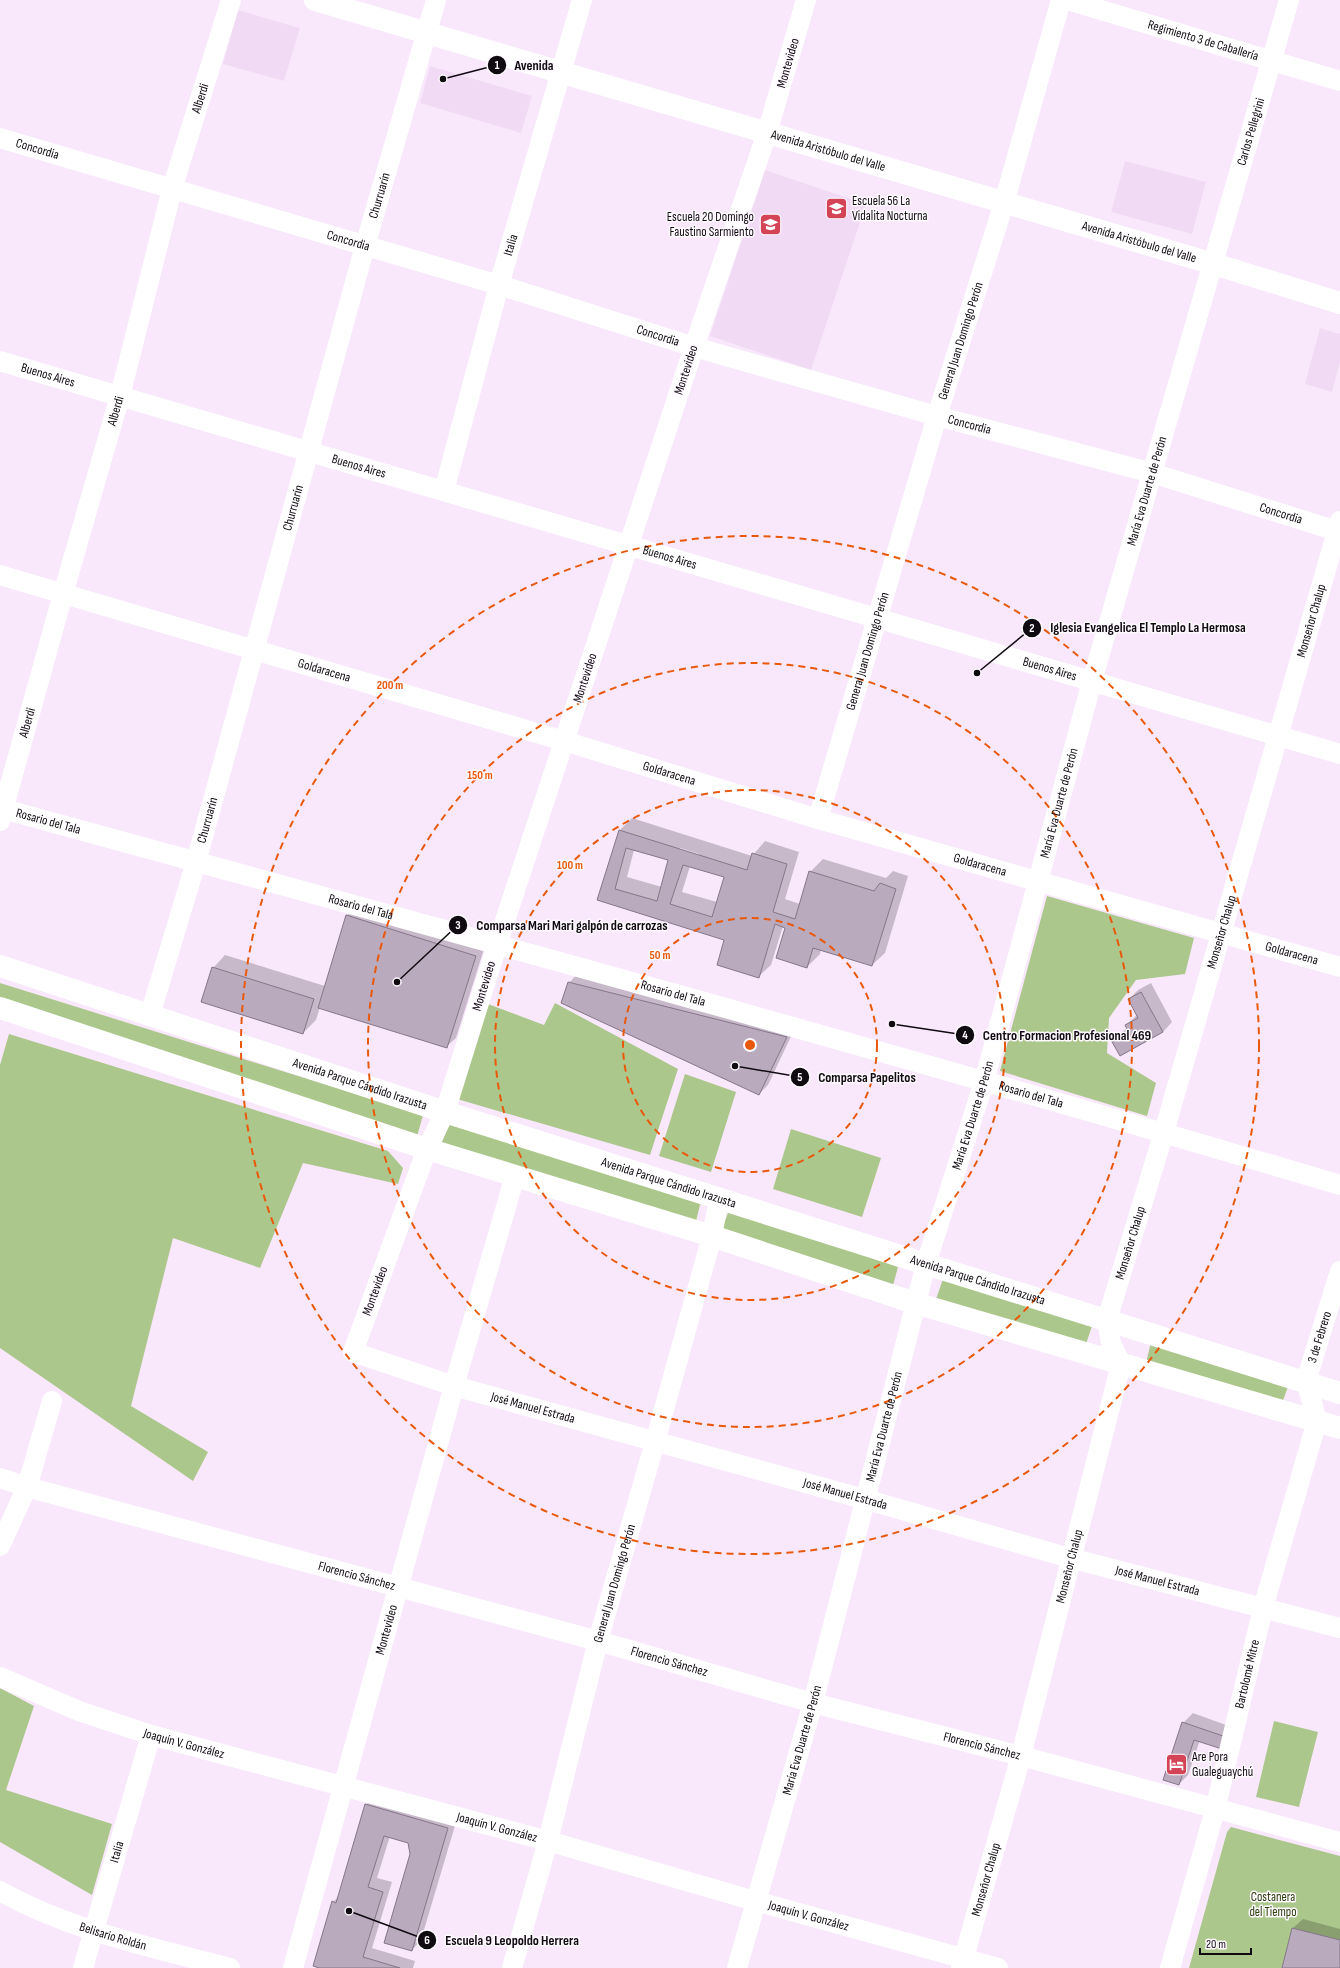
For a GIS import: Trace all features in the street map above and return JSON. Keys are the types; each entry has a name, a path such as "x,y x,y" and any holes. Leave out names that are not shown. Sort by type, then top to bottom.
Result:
{"main road":[{"name":"Avenida Aristóbulo del Valle","path":"315,0 1214,264 1340,303"},
{"name":"Avenida Parque Cándido Irazusta","path":"0,966 444,1112 926,1264 1306,1381 1340,1393"},
{"path":"0,1008 427,1149 712,1236 915,1303 1340,1428"}],"street":[{"name":"Alberdi","path":"2,815 120,396 172,189 231,0"},
{"name":"Churruarín","path":"150,1016 196,862 365,246 428,34 436,0"},
{"name":"Italia","path":"444,491 499,285 582,0"},
{"name":"Montevideo","path":"353,1352 427,1149 444,1112 564,741 694,347 767,133 806,0"},
{"name":"General Juan Domingo Perón","path":"818,819 938,416 1004,203 1061,0"},
{"name":"Regimiento 3 de Caballería","path":"1066,0 1340,81"},
{"name":"Carlos Pellegrini","path":"1214,264 1289,0"},
{"name":"Concordia","path":"0,138 499,285 694,347 938,416 1152,473 1339,528"},
{"name":"María Eva Duarte de Perón","path":"737,1968 813,1703 915,1303 984,1082 1092,681 1214,264"},
{"name":"Buenos Aires","path":"0,361 1340,754"},
{"name":"Monseñor Chalup","path":"963,1963 1021,1756 1070,1558 1121,1364 1111,1343 1107,1320 1222,935 1339,528"},
{"name":"Goldaracena","path":"0,575 564,741 818,819 1222,935 1340,967"},
{"name":"Rosario del Tala","path":"2,815 196,862 497,945 1164,1132 1340,1185"},
{"name":"Montevideo","path":"293,1968 342,1786 454,1386 515,1176"},
{"name":"General Juan Domingo Perón","path":"512,1968 548,1841 598,1642 712,1236 719,1199"},
{"name":"3 de Febrero","path":"1306,1381 1340,1271"},
{"name":"José Manuel Estrada","path":"353,1352 454,1386 864,1499 1070,1558 1340,1628"},
{"path":"1306,1381 1317,1421"},
{"path":"0,1546 28,1487 52,1401"},
{"name":"Bartolomé Mitre","path":"1170,1968 1215,1810 1264,1608 1317,1421"},
{"name":"Florencio Sánchez","path":"0,1478 28,1487 598,1642 813,1703 1021,1756 1215,1810 1340,1842"},
{"name":"Joaquín V. González","path":"0,1677 79,1711 151,1735 548,1841 963,1963 998,1968"},
{"name":"Italia","path":"83,1968 151,1735"},
{"name":"Belisario Roldán","path":"0,1891 23,1904 93,1932 230,1968"}],"shaded area":[{"path":"238,10 300,28 284,81 223,64"},
{"path":"430,66 532,96 521,133 420,103"},
{"path":"1125,161 1206,182 1192,234 1111,212"},
{"path":"765,170 866,204 811,370 710,336"},
{"path":"1320,328 1340,334 1340,362 1332,392 1305,384"}],"green space":[{"path":"1047,896 1194,938 1185,974 1136,980 1109,1018 1107,1053 1156,1083 1147,1116 1000,1071"},
{"path":"0,983 423,1115 416,1140 0,1012"},
{"path":"555,1003 678,1069 650,1155 457,1099 488,1004 544,1025"},
{"path":"9,1034 388,1151 403,1168 398,1184 303,1163 260,1268 173,1238 131,1406 208,1452 193,1481 0,1348 0,1065"},
{"path":"685,1074 736,1092 711,1172 659,1156"},
{"path":"449,1124 701,1201 695,1225 440,1147"},
{"path":"791,1129 881,1158 862,1217 773,1189"},
{"path":"729,1210 898,1267 892,1289 721,1232"},
{"path":"943,1279 1092,1326 1084,1350 934,1305"},
{"path":"1151,1342 1290,1381 1281,1406 1145,1367"},
{"path":"0,1688 34,1706 6,1790 112,1824 92,1895 0,1842"},
{"path":"1274,1721 1318,1732 1299,1807 1256,1797"},
{"name":"Costanera del Tiempo","path":"1231,1827 1340,1856 1340,1968 1189,1968 1227,1832"}],"building":[{"path":"619,830 747,870 752,853 787,864 773,912 795,919 809,871 874,891 880,883 896,889 872,966 813,948 807,968 776,958 785,928 775,924 759,978 717,965 724,940 597,900","holes":["626,848 668,860 657,901 615,889","683,865 724,877 712,917 670,904"]},
{"path":"346,915 476,956 447,1048 318,1008"},
{"path":"212,967 314,999 303,1034 201,1002"},
{"path":"568,982 787,1037 759,1095 561,1003"},
{"path":"1141,992 1163,1032 1120,1056 1111,1040 1128,1031 1125,1025 1138,1018 1128,999"},
{"name":"Are Pora Gualeguaychú","path":"1182,1722 1226,1737 1222,1749 1194,1740 1179,1785 1163,1780"},
{"path":"365,1804 448,1828 412,1951 384,1943 410,1854 408,1843 384,1836 368,1887 383,1892 363,1957 400,1968 319,1968 313,1966 332,1901 336,1903"},
{"path":"1292,1928 1340,1940 1340,1968 1282,1968"}],"place":[{"name":"Avenida","path":"443,79"},
{"name":"Escuela 56 La Vidalita Nocturna","path":"836,208"},
{"name":"Escuela 20 Domingo Faustino Sarmiento","path":"770,224"},
{"name":"Iglesia Evangelica El Templo La Hermosa","path":"977,673"},
{"name":"Comparsa Mari Mari galpón de carrozas","path":"397,982"},
{"name":"Centro Formacion Profesional 469","path":"892,1024"},
{"name":"Comparsa Papelitos","path":"735,1066"},
{"name":"Are Pora Gualeguaychú","path":"1177,1764"},
{"name":"Escuela 9 Leopoldo Herrera","path":"349,1911"}]}
